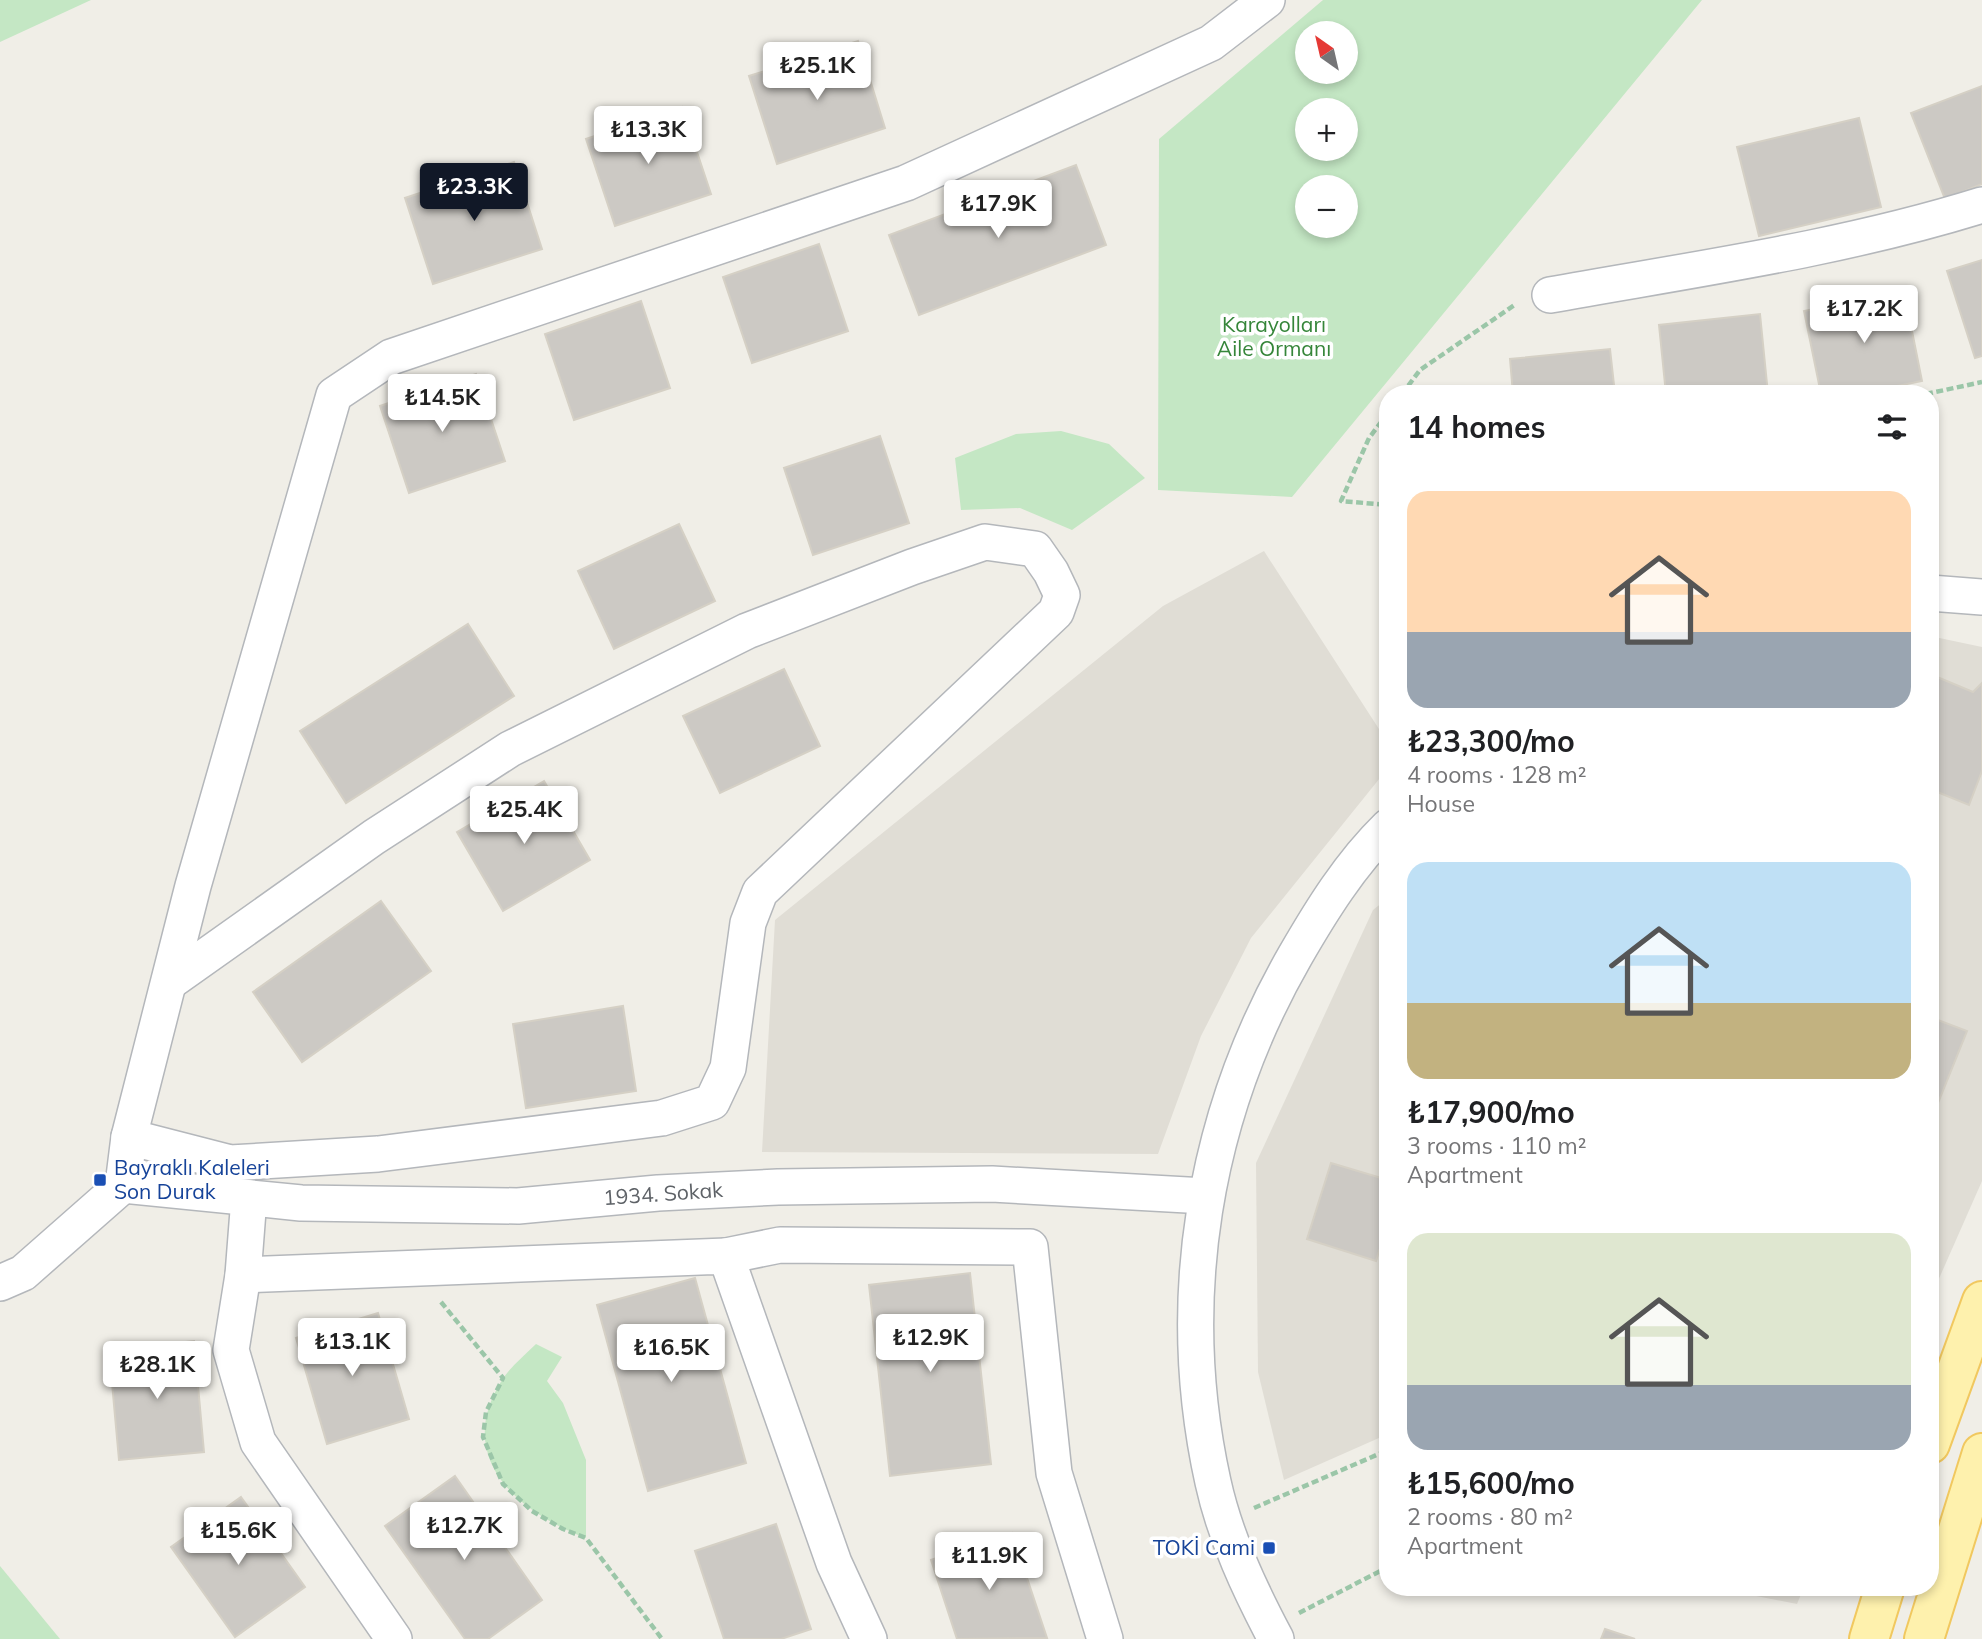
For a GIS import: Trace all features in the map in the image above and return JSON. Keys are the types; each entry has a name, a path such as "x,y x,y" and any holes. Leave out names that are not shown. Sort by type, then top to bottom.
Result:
{"main road":[{"path":"1939,1419 1982,1301"},
{"path":"1939,1591 1982,1453"},
{"path":"1869,1639 1882,1596"},
{"path":"1924,1639 1937,1596"}],"street":[{"path":"0,1283 23,1273 123,1185 129,1136 171,981 193,886 334,395 391,357 906,183 1211,43 1267,0"},
{"path":"1550,295 1819,247 1927,222 1982,205"},
{"path":"129,1136 230,1163 378,1153 662,1118 712,1102 728,1068 748,923 760,892 1056,612 1062,596 1057,584 1035,549 985,542 747,631 510,749 374,837 171,981"},
{"path":"1939,594 1982,597"},
{"path":"1273,1634 1248,1587 1213,1484 1194,1347 1194,1297 1205,1196 1232,1102 1265,1009 1317,919 1379,835"},
{"name":"1934. Sokak","path":"123,1185 301,1203 518,1206 751,1188 979,1184 1205,1196"},
{"path":"248,1198 243,1275 231,1350 258,1442 394,1639"},
{"path":"243,1275 726,1256 780,1245 1030,1247 1054,1473 1105,1639"},
{"path":"726,1256 834,1563 869,1639"}],"path":[{"path":"1409,385 1420,370 1521,300 1550,295"},
{"path":"1939,391 1982,382"},
{"path":"1379,426 1370,438 1341,501 1379,504"},
{"path":"414,1269 503,1378 486,1412 483,1437 503,1484 532,1511 563,1529 586,1538 662,1639"},
{"path":"1225,1521 1379,1454"},
{"path":"1273,1634 1379,1572"}],"shaded area":[{"path":"1264,551 1379,729 1379,779 1251,938 1201,1036 1158,1154 762,1152 775,920 1163,606"},
{"path":"1939,638 1982,647 1982,1181 1939,1279"},
{"path":"1379,905 1379,1438 1284,1480 1258,1372 1256,1163 1373,910"},
{"path":"1757,1596 1800,1596 1797,1604"}],"green space":[{"path":"0,0 91,0 0,42"},
{"name":"Karayolları Aile Ormanı","path":"1323,0 1702,0 1384,385 1379,385 1379,392 1292,497 1158,490 1159,139 1295,24 1295,84 1358,84 1358,21 1298,21"},
{"path":"1061,431 1109,444 1145,478 1072,530 1020,508 961,510 955,458 1016,434"},
{"path":"536,1344 562,1357 547,1381 563,1403 586,1460 586,1538 537,1513 516,1497 500,1478 489,1457 485,1434 489,1408 505,1375"},
{"path":"0,1566 60,1639 0,1639"}],"building":[{"path":"858,41 885,128 777,164 749,76"},
{"path":"1982,86 1982,184 1945,199 1911,113"},
{"path":"682,107 711,194 615,226 586,139"},
{"path":"1859,118 1881,207 1759,236 1737,147"},
{"path":"514,162 542,249 433,284 405,198"},
{"path":"1076,165 1106,245 919,315 889,235"},
{"path":"819,244 848,331 752,363 723,277"},
{"path":"1982,260 1982,356 1975,358 1947,271"},
{"path":"1904,291 1922,381 1902,385 1819,385 1804,311"},
{"path":"641,301 670,388 574,420 545,334"},
{"path":"1760,314 1767,385 1665,385 1659,325"},
{"path":"1610,349 1614,385 1512,385 1510,359"},
{"path":"476,374 505,461 409,493 380,406"},
{"path":"880,436 909,523 813,555 784,468"},
{"path":"679,524 715,601 614,649 578,571"},
{"path":"468,624 514,696 346,803 300,731"},
{"path":"784,669 820,746 720,793 683,716"},
{"path":"1939,678 1973,692 1982,683 1982,771 1969,805 1939,793"},
{"path":"544,781 590,860 503,911 457,832"},
{"path":"381,901 431,971 302,1062 253,992"},
{"path":"623,1006 636,1091 526,1108 513,1024"},
{"path":"1939,1020 1967,1031 1939,1101"},
{"path":"1331,1163 1379,1177 1379,1252 1376,1261 1307,1239"},
{"path":"970,1273 991,1464 890,1476 869,1285"},
{"path":"695,1278 746,1463 648,1491 597,1305"},
{"path":"378,1313 409,1419 327,1444 296,1338"},
{"path":"194,1341 204,1452 119,1460 109,1350"},
{"path":"455,1476 542,1600 488,1639 465,1639 385,1526"},
{"path":"241,1497 305,1587 235,1637 171,1547"},
{"path":"776,1524 811,1629 781,1639 724,1639 695,1551"},
{"path":"1012,1533 1047,1638 957,1639 931,1560"},
{"path":"1605,1629 1635,1639 1601,1639"}],"place":[{"name":"Bayraklı Kaleleri Son Durak","path":"100,1180"},
{"name":"TOKİ Cami","path":"1269,1548"}]}
